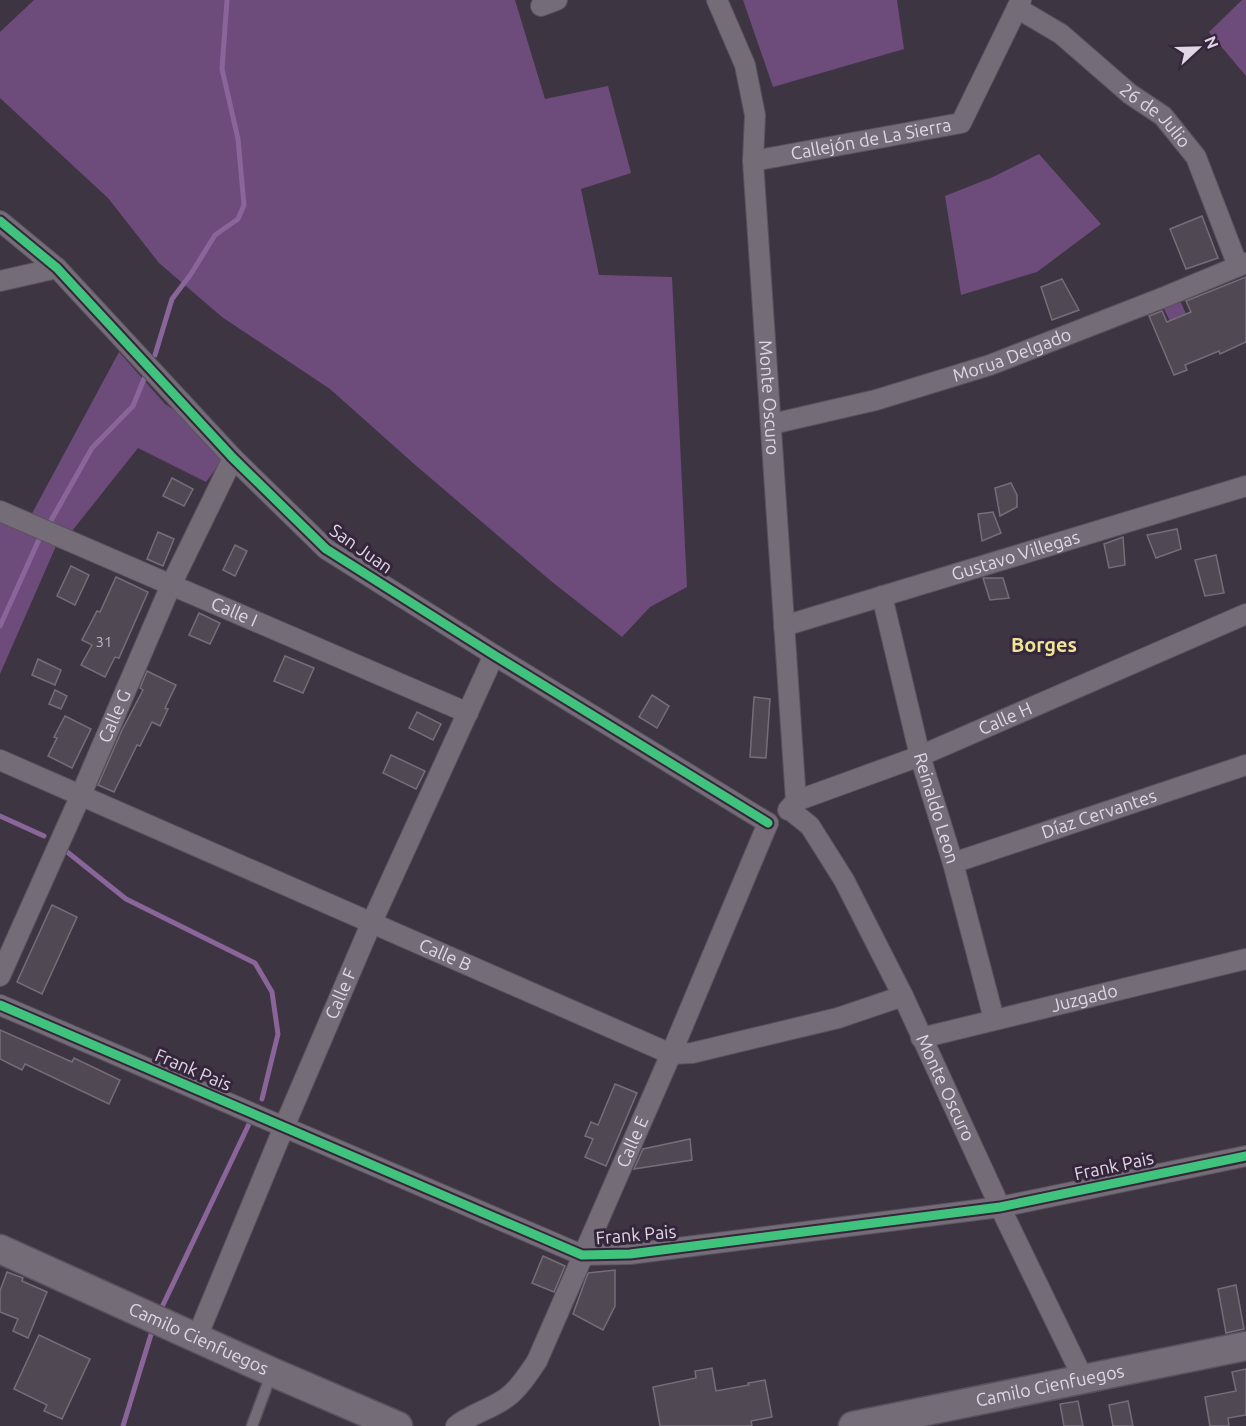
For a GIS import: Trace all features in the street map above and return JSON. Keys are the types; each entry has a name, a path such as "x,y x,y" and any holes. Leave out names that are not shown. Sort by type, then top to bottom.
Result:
{"street":[{"name":"Monte Oscuro","path":"717,0 745,65 755,115 753,161 772,424 793,805 824,847 903,996 1000,1207 1083,1378"},
{"name":"Callejón de La Sierra","path":"753,161 961,123 1019,4"},
{"name":"26 de Julio","path":"1019,4 1061,34 1130,94 1163,116 1196,157 1242,265"},
{"name":"San Juan","path":"0,221 57,268 233,458 326,549 768,823"},
{"name":"Morua Delgado","path":"772,424 876,400 990,365 1242,265"},
{"path":"0,281 57,268"},
{"name":"Calle G","path":"0,976 171,585 233,458"},
{"name":"Gustavo Villegas","path":"784,626 1246,486"},
{"name":"Calle I","path":"0,511 468,713"},
{"name":"Reinaldo Leon","path":"882,596 920,756 953,863 994,1019"},
{"name":"Calle H","path":"768,823 793,805 920,756 1246,614"},
{"name":"Calle F","path":"197,1337 371,924 494,655"},
{"name":"Calle B","path":"0,760 671,1054 692,1053 838,1018 903,996"},
{"name":"Díaz Cervantes","path":"953,863 1246,765"},
{"name":"Calle E","path":"456,1426 467,1417 509,1396 523,1382 537,1361 671,1054 768,823"},
{"name":"Juzgado","path":"921,1038 1246,959"},
{"name":"Frank Pais","path":"0,1005 582,1255 630,1254 1000,1207 1246,1156"},
{"name":"Camilo Cienfuegos","path":"0,1248 272,1372 398,1426"},
{"name":"Camilo Cienfuegos","path":"853,1426 1246,1346"}],"lane":[{"path":"252,1426 272,1372"}],"shaded area":[{"path":"34,0 515,0 545,99 608,86 631,173 581,189 599,275 672,277 687,587 650,607 622,637 551,581 330,389 222,317 159,263 108,198 0,98 0,32"},
{"path":"743,0 897,0 904,49 773,87"},
{"path":"1242,0 1246,0 1246,76 1209,32"},
{"path":"1039,154 1101,224 1037,272 961,295 945,196 993,177"},
{"path":"1179,298 1186,314 1170,321 1162,305"},
{"path":"119,352 165,404 177,412 223,459 206,482 138,448 68,536 29,519"},
{"path":"0,521 56,546 0,674"}],"building":[{"path":"1202,216 1218,258 1186,269 1170,229"},
{"path":"1246,277 1246,342 1220,354 1219,351 1185,365 1187,370 1174,375 1149,316 1162,311 1167,322 1191,312 1186,301"},
{"path":"1062,279 1079,310 1052,320 1041,287"},
{"path":"172,478 193,489 184,506 163,496"},
{"path":"1011,483 1017,495 1017,507 1000,516 995,488"},
{"path":"993,512 1001,533 982,541 978,514"},
{"path":"1177,529 1181,549 1156,558 1147,535"},
{"path":"158,532 174,539 163,566 147,559"},
{"path":"1123,537 1125,565 1109,568 1104,544"},
{"path":"235,545 247,551 235,576 223,570"},
{"path":"1216,555 1224,593 1205,596 1195,560"},
{"path":"71,566 89,575 75,605 57,596"},
{"path":"116,577 148,592 119,658 115,657 105,677 81,665 92,645 82,640 97,611 100,612"},
{"path":"983,578 1003,578 1009,598 990,600"},
{"path":"199,613 220,623 210,644 189,635"},
{"path":"285,656 314,668 303,693 274,681"},
{"path":"38,659 61,670 55,685 32,675"},
{"path":"147,671 176,685 165,708 168,709 160,726 152,722 140,746 137,745 114,792 98,785 122,730 143,690 140,688"},
{"path":"55,690 67,696 61,709 49,704"},
{"path":"652,695 669,706 657,728 639,717"},
{"path":"754,697 770,699 766,758 750,757"},
{"path":"417,712 441,724 433,740 409,728"},
{"path":"65,716 91,729 72,768 48,756 57,738 54,737"},
{"path":"391,755 425,771 416,789 383,773"},
{"path":"52,905 77,917 42,994 17,982"},
{"path":"0,1030 72,1062 74,1058 120,1080 109,1104 25,1064 22,1070 0,1059"},
{"path":"615,1084 637,1093 606,1166 585,1157 593,1139 585,1136 591,1122 598,1125"},
{"path":"690,1139 692,1160 634,1169 643,1149"},
{"path":"543,1256 565,1266 554,1292 532,1283"},
{"path":"615,1270 615,1306 603,1330 573,1314 588,1273"},
{"path":"7,1272 47,1292 28,1338 13,1331 18,1319 0,1312 0,1291"},
{"path":"1236,1285 1244,1329 1226,1333 1218,1289"},
{"path":"39,1335 90,1359 62,1419 44,1411 47,1405 14,1389"},
{"path":"712,1368 716,1391 765,1380 772,1417 751,1421 752,1426 660,1426 653,1387 696,1378 695,1371"},
{"path":"1246,1369 1246,1415 1228,1418 1229,1426 1210,1426 1205,1397 1236,1391 1232,1372"},
{"path":"1078,1401 1083,1426 1064,1426 1060,1404"},
{"path":"1128,1401 1133,1426 1113,1426 1109,1405"}],"waterway":[{"path":"155,355 172,299 191,274 215,235 238,219 244,205 238,139 222,69 227,0"},
{"path":"49,524 92,448 133,406 146,374"},
{"path":"0,626 41,535"},
{"path":"0,816 44,836"},
{"path":"66,851 126,899 255,963 272,992 278,1034 262,1099"},
{"path":"162,1307 249,1124"},
{"path":"123,1426 153,1328"}],"cycle path":[{"path":"0,221 57,268 233,458 326,549 768,823"},
{"path":"0,1005 582,1255 630,1254 1000,1207 1246,1156"}],"district":[{"name":"Borges","path":"1044,645"}]}
